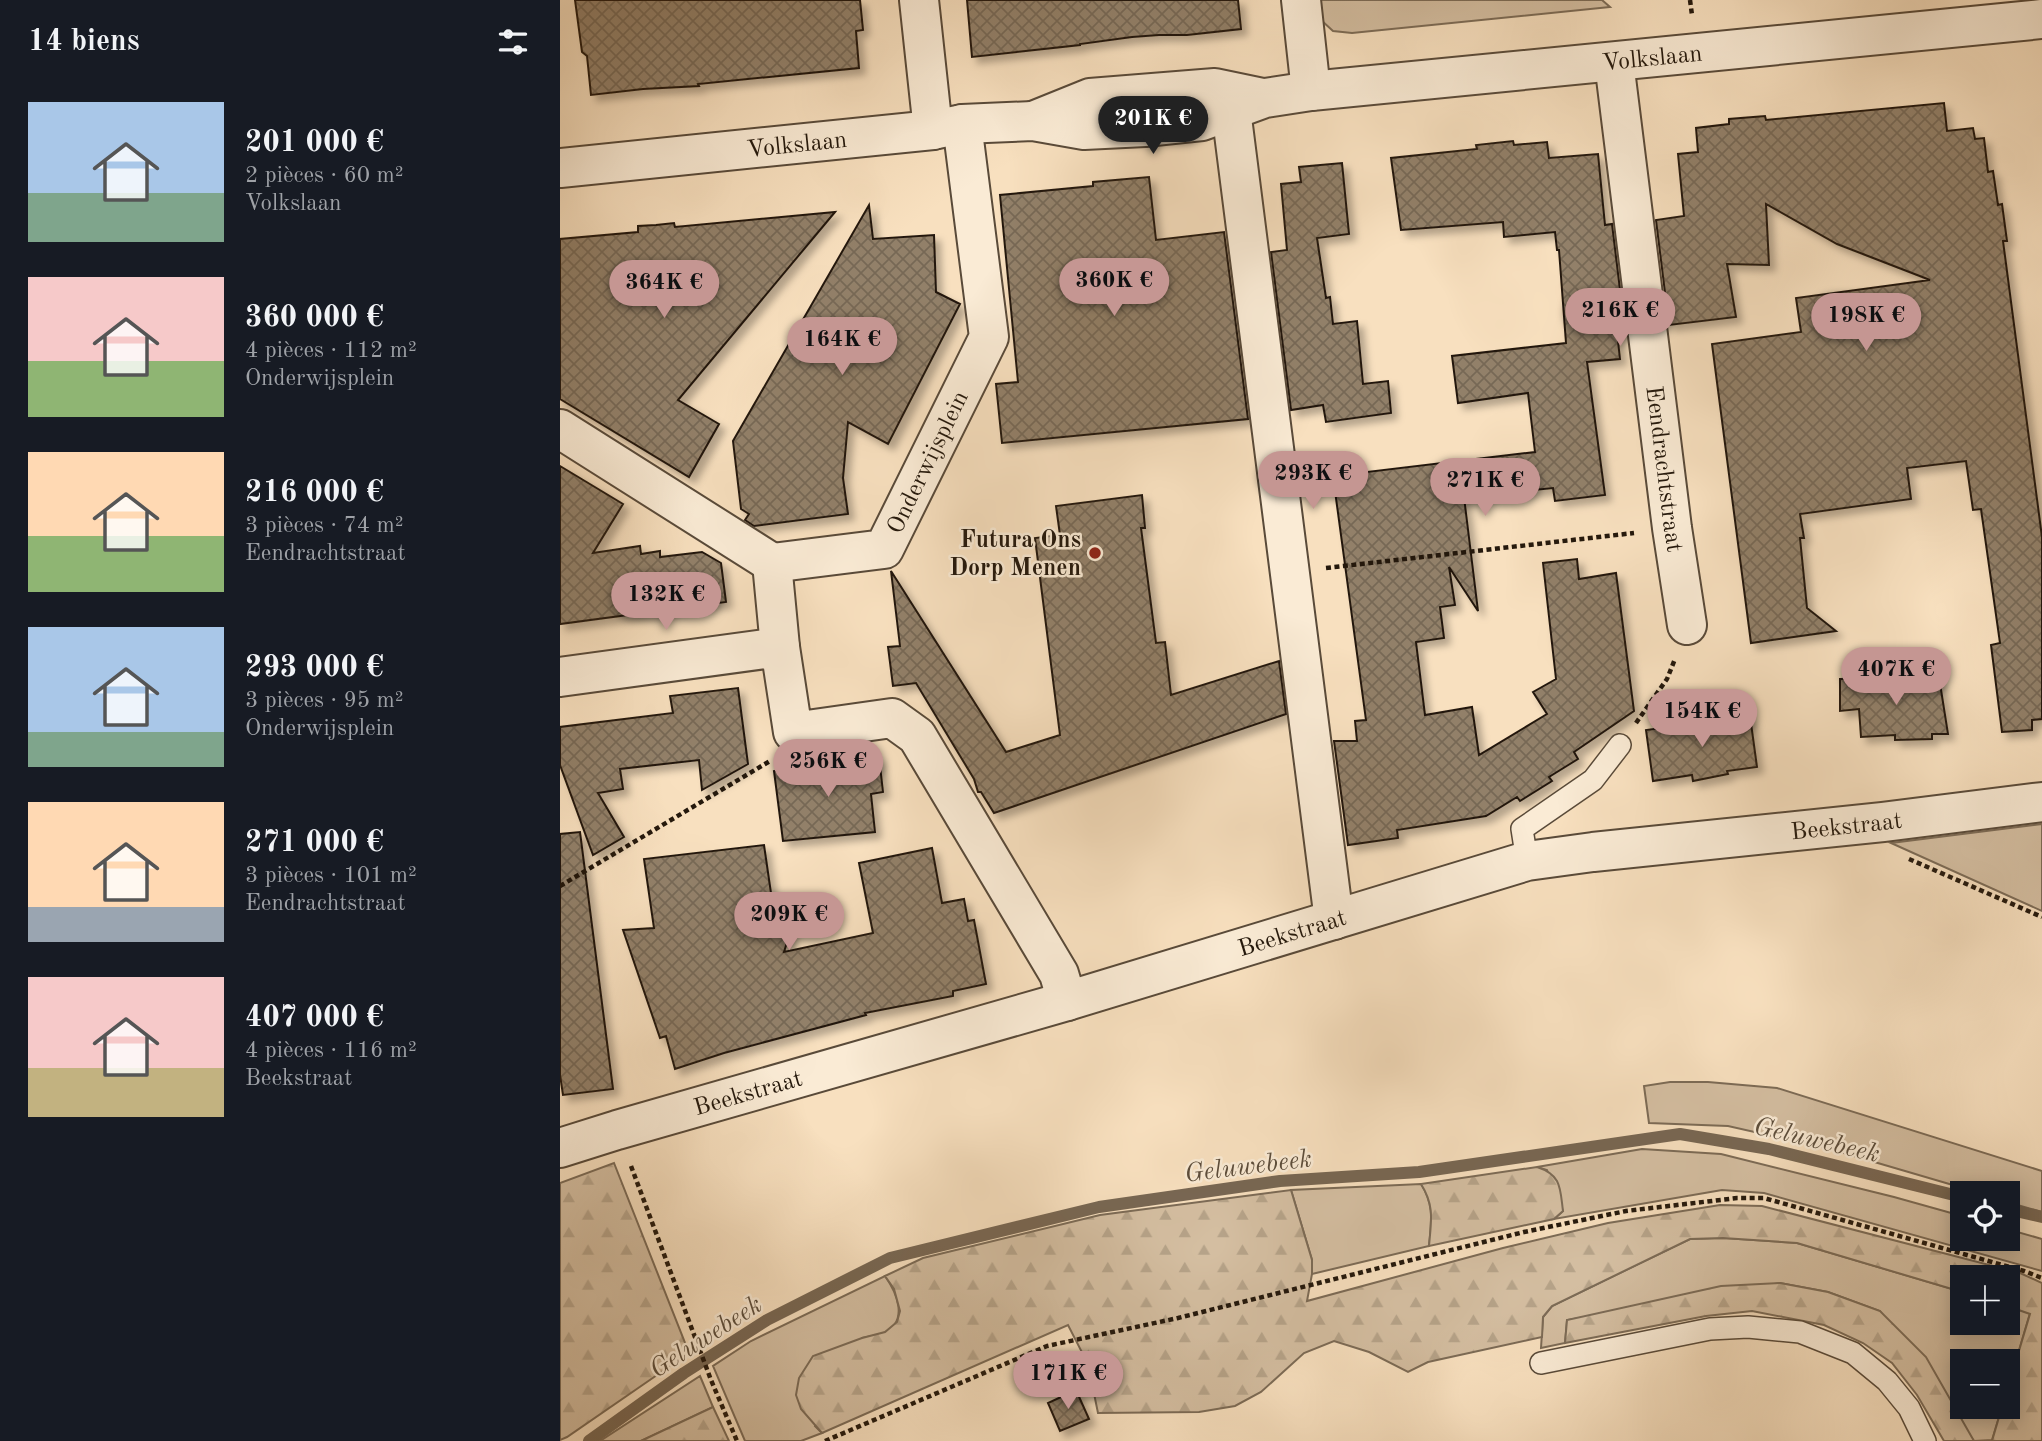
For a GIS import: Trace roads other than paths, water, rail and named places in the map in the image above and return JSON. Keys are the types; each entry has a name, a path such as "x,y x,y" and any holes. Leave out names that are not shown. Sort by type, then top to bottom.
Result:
{"street":[{"path":"919,0 948,127"},
{"path":"1301,0 1311,91"},
{"name":"Volkslaan","path":"560,168 948,127 1033,121 1084,130 1145,127 1202,121 1248,104 1311,91 2041,24"},
{"name":"Eendrachtstraat","path":"1614,62 1672,528 1687,625"},
{"path":"1248,104 1290,572 1334,920"},
{"name":"Onderwijsplein","path":"772,563 884,549 989,337 948,127"},
{"path":"560,429 772,563 780,647 793,732 892,718 917,736 1059,974 1067,1001"},
{"path":"560,677 780,647"},
{"name":"Beekstraat","path":"561,1145 1067,1001 1527,861 2042,802"}],"lane":[{"path":"1527,861 1522,829 1593,780 1620,745"},
{"path":"1541,1363 1710,1329 1748,1327 1800,1332 1853,1353 1887,1381 1909,1408 1925,1441"}],"waterway":[{"name":"Geluwebeek","path":"589,1441 684,1373 767,1320 890,1258 1099,1207 1280,1181 1419,1172 1680,1134 1769,1149 1950,1194"},
{"name":"Geluwebeek","path":"2020,1212 2042,1217"}],"place":[{"name":"Futura Ons Dorp Menen","path":"1095,553"}]}
